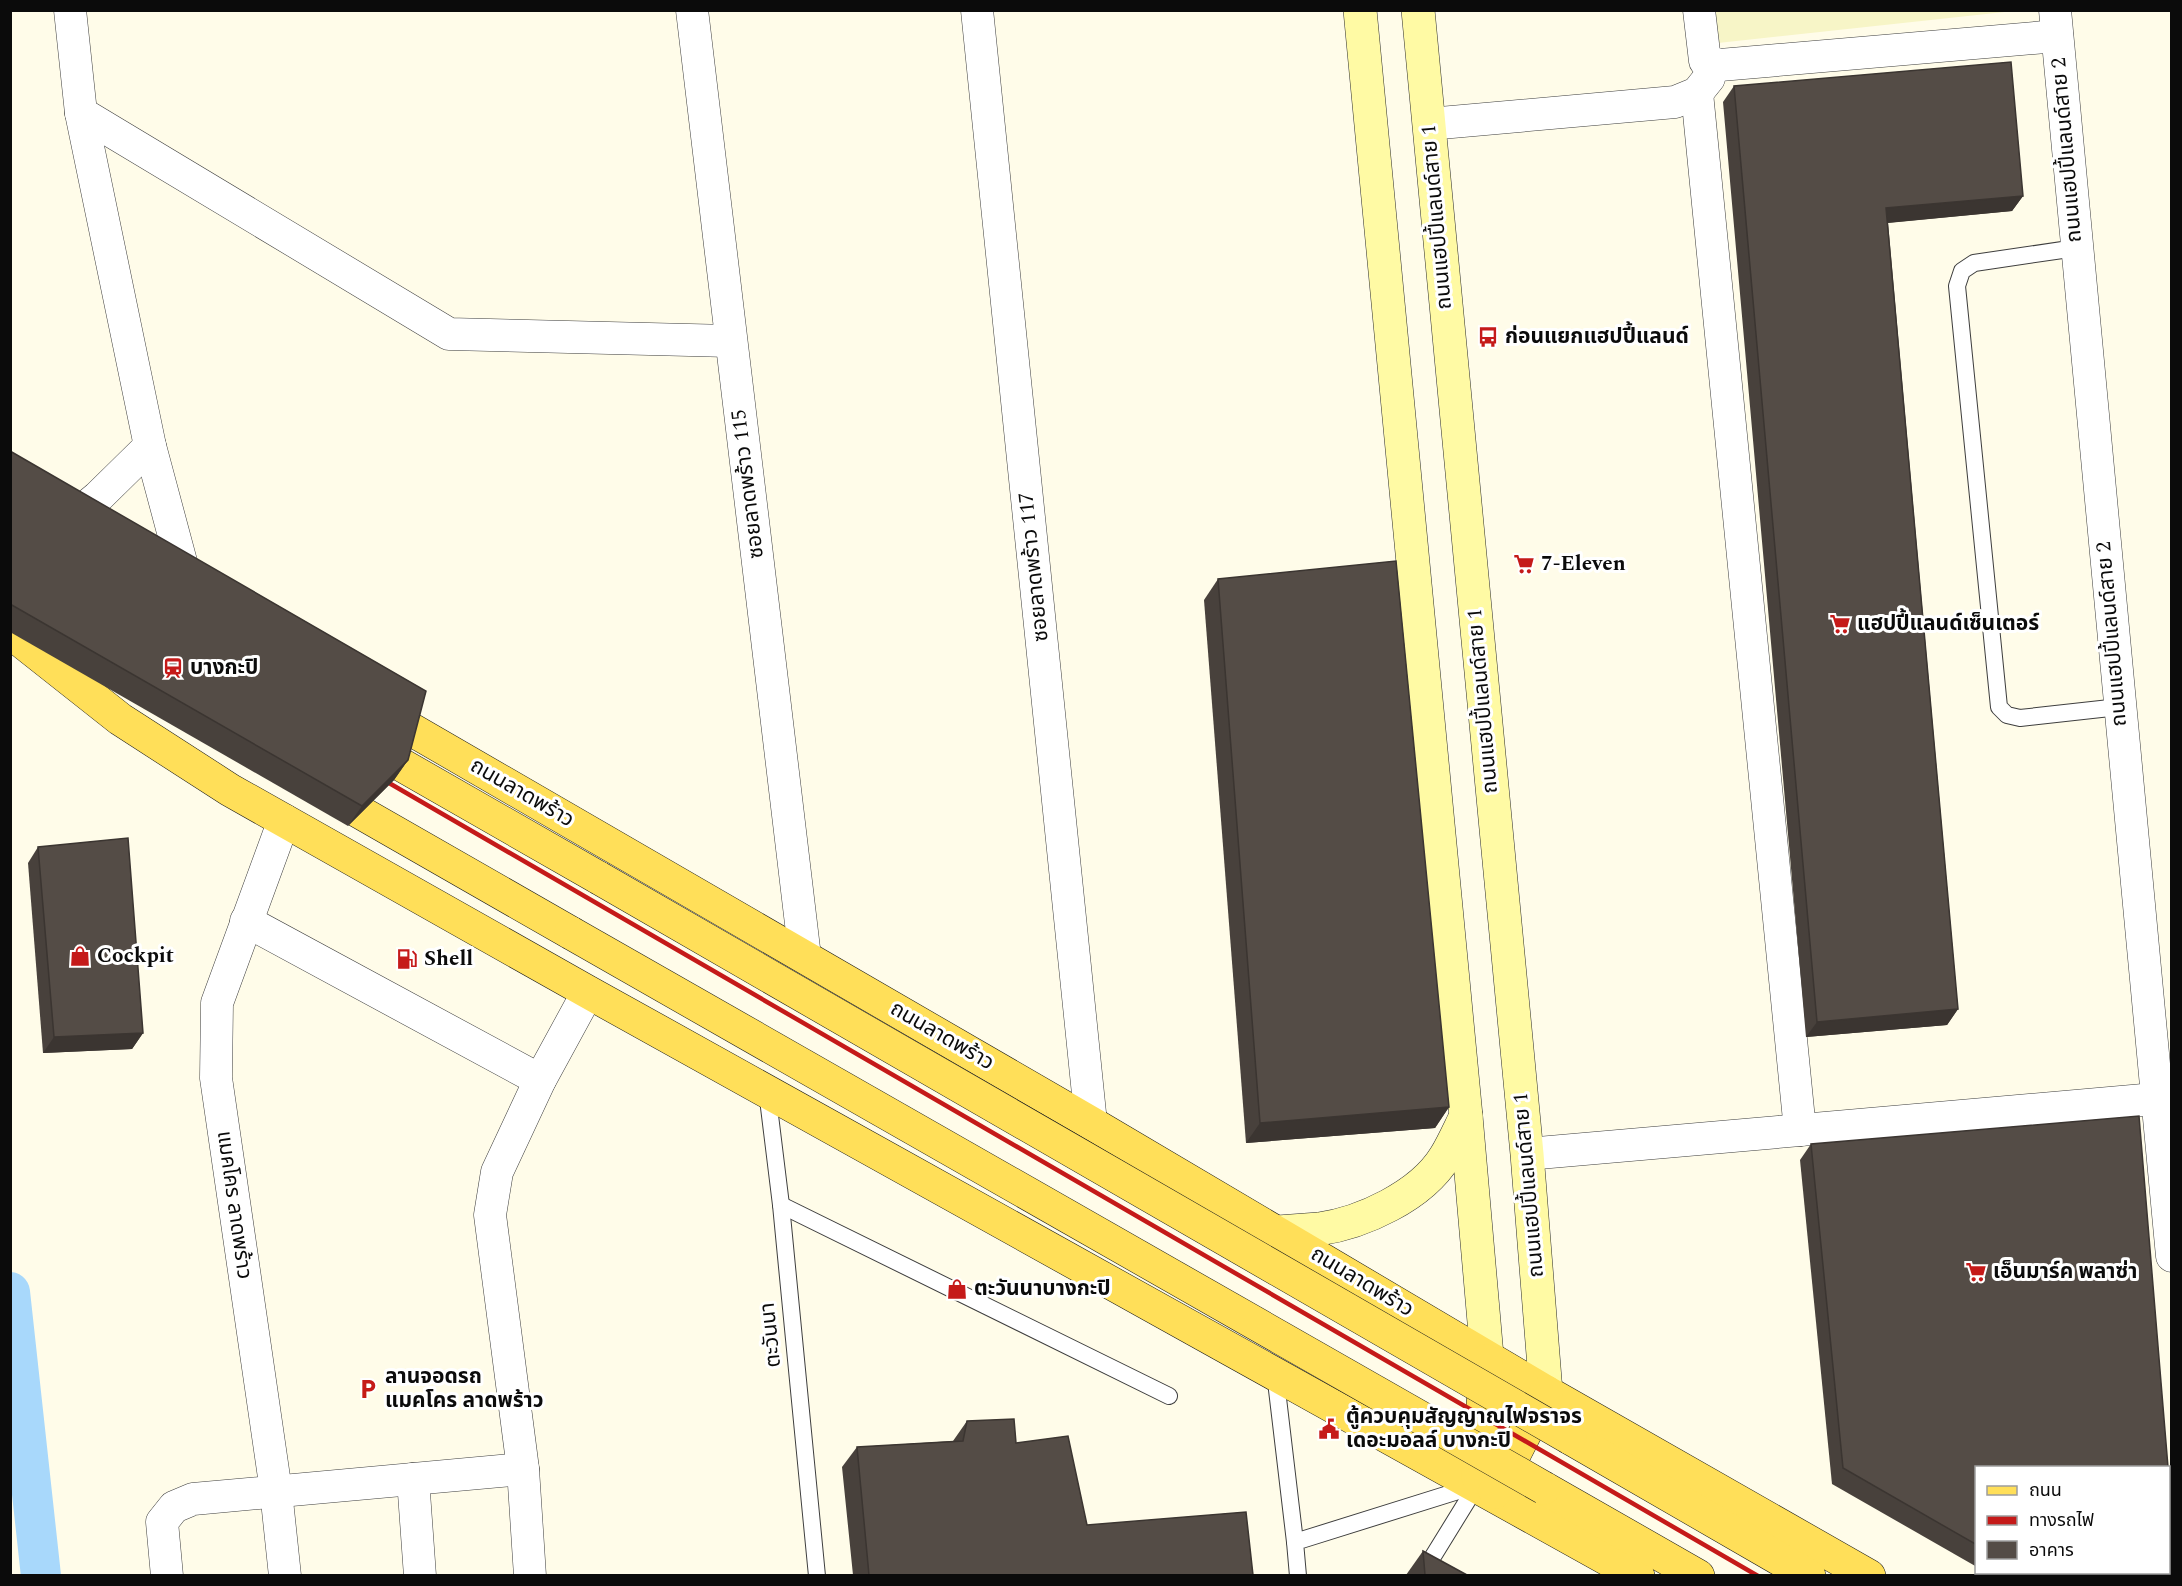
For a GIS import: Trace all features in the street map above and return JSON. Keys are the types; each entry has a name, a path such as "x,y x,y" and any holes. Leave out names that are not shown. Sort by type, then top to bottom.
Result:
{"main road":[{"path":"46,524 90,548"},
{"path":"162,589 198,609"},
{"path":"10,622 111,675"},
{"path":"10,632 120,719 177,757 284,820 588,992 1638,1575"},
{"name":"ถนนลาดพร้าว","path":"355,697 1091,1122 1546,1392 1869,1575"},
{"path":"344,731 1809,1575"},
{"path":"301,779 1698,1575"},
{"path":"1485,1490 1486,1356"},
{"path":"1485,1490 1546,1392"}],"street":[{"path":"70,10 81,113 150,446 198,609"},
{"name":"ซอยลาดพร้าว 115","path":"692,10 730,341 806,957"},
{"name":"ซอยลาดพร้าว 117","path":"977,10 1091,1122"},
{"path":"1360,10 1466,1116 1486,1356"},
{"name":"ถนนแฮปปี้แลนด์สาย 1","path":"1418,10 1527,1154 1546,1392"},
{"path":"1699,10 1705,61 1720,65 2056,23"},
{"name":"ถนนแฮปปี้แลนด์สาย 2","path":"2056,23 2155,1099 2172,1256"},
{"path":"1429,124 1675,102 1697,93 1720,65"},
{"path":"1697,93 1800,1130"},
{"path":"81,113 449,334 730,341"},
{"path":"46,524 98,497 150,446"},
{"name":"แมคโคร ลาดพร้าว","path":"284,820 217,1003 216,1078 276,1491 285,1575"},
{"path":"246,921 540,1080"},
{"path":"530,1575 522,1469 490,1215 497,1172 540,1080 588,992"},
{"path":"1527,1154 2155,1099"},
{"path":"1278,1232 1321,1228 1355,1220 1390,1205 1422,1184 1444,1159 1466,1116"},
{"path":"167,1575 162,1522 174,1507 193,1499 522,1469"},
{"path":"413,1479 420,1575"}],"lane":[{"path":"2076,248 1974,263 1962,271 1958,286 1959,297 1999,707 2007,715 2020,718 2119,707"},
{"name":"ตะวันนา","path":"767,1091 781,1205 817,1575"},
{"path":"781,1205 1169,1396"},
{"path":"1275,1372 1298,1575"},
{"path":"1295,1542 1485,1490"},
{"path":"1447,1575 1432,1568 1430,1563 1432,1558 1485,1490"}],"shaded area":[{"path":"1715,10 2014,11 1718,43"}],"building":[{"name":"แฮปปี้แลนด์เซ็นเตอร์","path":"2011,62 2023,196 1886,208 1958,1009 1817,1022 1734,86"},
{"name":"บางกะปิ","path":"10,451 426,691 408,760 362,806 10,604"},
{"path":"1396,561 1449,1107 1260,1123 1218,579"},
{"name":"Cockpit","path":"128,838 143,1033 54,1037 38,847"},
{"name":"เอ็นมาร์ค พลาซ่า","path":"2139,1116 2168,1466 1975,1466 1975,1544 1843,1468 1811,1144"},
{"path":"1014,1419 1016,1443 1068,1436 1087,1525 1246,1512 1253,1575 869,1575 857,1447 963,1441 967,1421"},
{"path":"2170,1483 2172,1575 2027,1574 2170,1574"},
{"path":"1423,1551 1467,1575 1425,1575"}],"waterway":[{"path":"10,1292 41,1576"}],"railway":[{"path":"377,776 1758,1576"}],"place":[{"name":"ก่อนแยกแฮปปี้แลนด์","path":"1488,337"},
{"name":"7-Eleven","path":"1524,564"},
{"name":"แฮปปี้แลนด์เซ็นเตอร์","path":"1840,624"},
{"name":"บางกะปิ","path":"173,668"},
{"name":"Cockpit","path":"80,956"},
{"name":"Shell","path":"407,959"},
{"name":"เอ็นมาร์ค พลาซ่า","path":"1976,1272"},
{"name":"ตะวันนาบางกะปิ","path":"957,1289"},
{"name":"ลานจอดรถ แมคโคร ลาดพร้าว","path":"368,1389"},
{"name":"ตู้ควบคุมสัญญาณไฟจราจร เดอะมอลล์ บางกะปิ","path":"1329,1429"}]}
